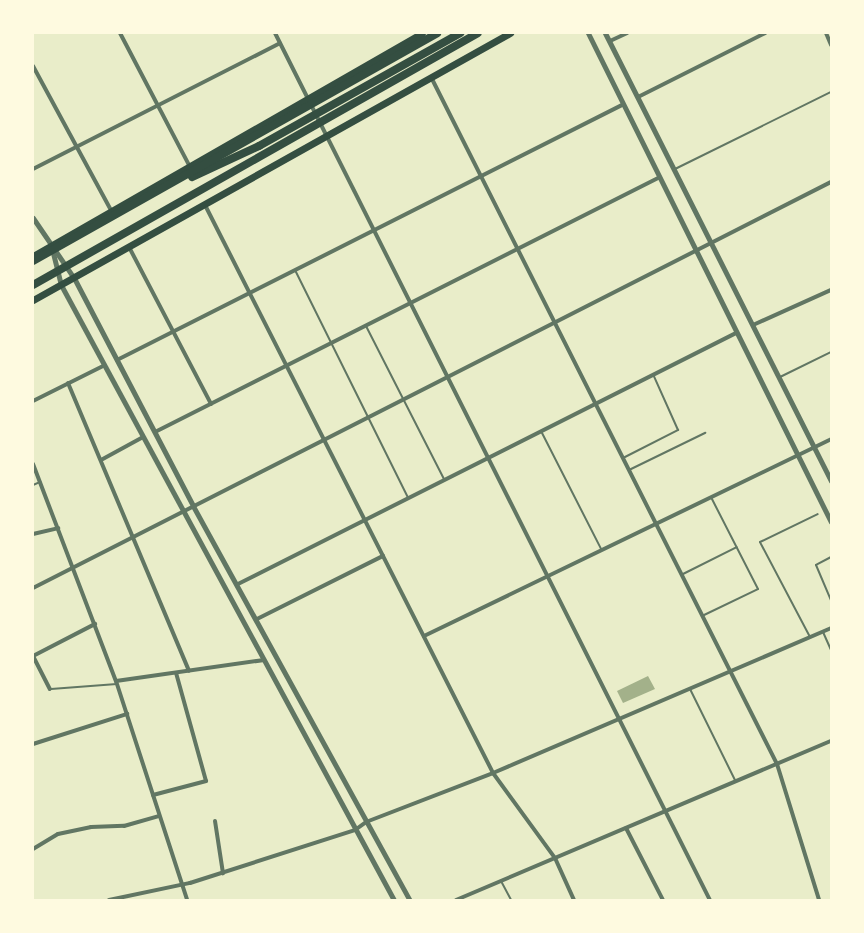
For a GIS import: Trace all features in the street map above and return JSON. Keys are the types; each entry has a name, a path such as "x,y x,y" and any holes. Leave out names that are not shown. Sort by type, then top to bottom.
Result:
{"highway":[{"path":"33,261 437,33"},
{"path":"93,222 259,146 460,33"},
{"path":"33,285 478,33"}],"main road":[{"path":"33,256 308,99 413,35 422,33"},
{"path":"33,300 510,33"}],"street":[{"path":"120,33 190,167"},
{"path":"275,33 710,900"},
{"path":"588,33 658,178 831,522"},
{"path":"605,33 831,481"},
{"path":"610,42 627,33"},
{"path":"638,97 757,35 765,33"},
{"path":"826,33 831,45"},
{"path":"33,169 280,43"},
{"path":"33,66 112,212"},
{"path":"431,77 777,764 819,900"},
{"path":"117,360 622,105"},
{"path":"155,432 658,178"},
{"path":"33,588 132,535 194,506 831,183"},
{"path":"205,205 493,773 555,858 574,900"},
{"path":"33,218 74,278 194,506 410,900"},
{"path":"51,246 61,285 394,900"},
{"path":"129,247 212,404"},
{"path":"753,325 831,290"},
{"path":"238,584 736,333"},
{"path":"33,401 105,365"},
{"path":"68,383 189,671"},
{"path":"100,460 143,437"},
{"path":"424,637 831,439"},
{"path":"33,464 117,682 187,900"},
{"path":"33,534 58,527"},
{"path":"257,619 383,556"},
{"path":"50,689 33,656 95,624"},
{"path":"109,900 223,873 355,830 366,822 493,773 831,628"},
{"path":"117,682 263,660"},
{"path":"153,795 206,781 176,673"},
{"path":"33,744 127,714"},
{"path":"456,900 831,741"},
{"path":"33,849 58,834 91,827 124,826 159,816"},
{"path":"215,821 223,873"},
{"path":"626,828 663,900"}],"lane":[{"path":"673,170 831,92"},
{"path":"295,270 408,498"},
{"path":"366,326 444,480"},
{"path":"778,378 831,352"},
{"path":"623,459 678,430 653,374"},
{"path":"541,431 602,550"},
{"path":"629,470 705,433"},
{"path":"33,485 40,482"},
{"path":"702,616 758,589 711,497"},
{"path":"810,637 760,542 818,514"},
{"path":"682,575 737,548"},
{"path":"831,557 816,565 831,601"},
{"path":"823,632 831,650"},
{"path":"50,689 117,682"},
{"path":"690,689 736,782"},
{"path":"501,881 511,900"}],"shaded area":[{"path":"648,676 655,689 623,703 617,691"}]}
